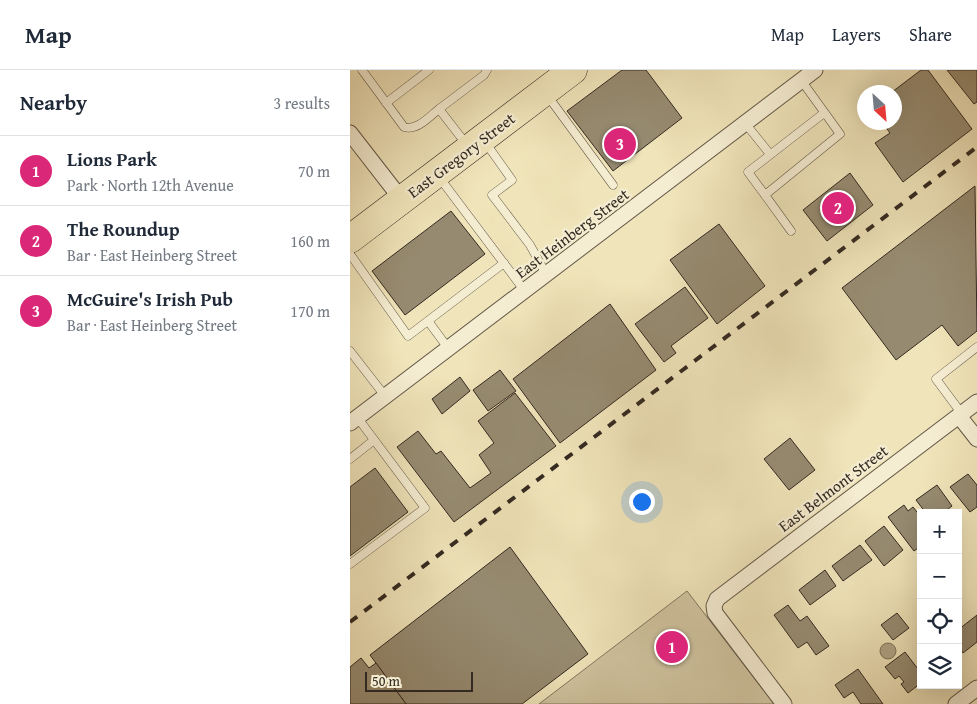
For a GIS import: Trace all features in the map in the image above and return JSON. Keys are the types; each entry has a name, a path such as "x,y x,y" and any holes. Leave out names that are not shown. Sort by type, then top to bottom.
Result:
{"highway":[{"name":"East Gregory Street","path":"350,239 573,70"}],"street":[{"name":"East Heinberg Street","path":"354,420 815,70"},
{"path":"350,133 402,200"},
{"name":"East Belmont Street","path":"784,704 715,613 714,606 717,599 977,402"},
{"path":"961,415 977,439"},
{"path":"956,704 977,688"}],"lane":[{"path":"362,70 404,127 410,129 416,127 484,75 487,70"},
{"path":"386,102 429,70"},
{"path":"765,195 840,134 802,80"},
{"path":"544,92 612,185"},
{"path":"439,109 512,180 492,195 530,245 546,274"},
{"path":"791,231 748,172 824,113"},
{"path":"745,123 770,154"},
{"path":"436,174 524,290"},
{"path":"350,254 408,336 504,263"},
{"path":"428,321 448,348"},
{"path":"961,415 936,379 977,347"},
{"path":"350,351 385,396"},
{"path":"350,564 425,508 374,440 354,420"},
{"path":"350,458 374,440"}],"shaded area":[{"path":"687,591 774,704 539,704"},
{"path":"888,643 894,645 896,651 894,657 888,659 882,657 880,651 882,645"}],"building":[{"path":"622,70 646,70 682,118 613,171 567,111"},
{"path":"921,70 928,70 972,129 903,182 875,143 890,133 888,130 902,130 901,85"},
{"path":"947,70 977,70 977,102 974,104"},
{"path":"850,173 873,205 827,241 803,210"},
{"path":"975,186 977,331 958,346 942,325 896,360 842,288"},
{"path":"451,211 485,254 405,315 372,271"},
{"path":"719,224 765,286 717,324 670,260"},
{"path":"685,287 708,318 671,346 676,353 664,362 635,324"},
{"path":"610,304 656,370 560,443 513,379"},
{"path":"500,370 516,391 488,411 473,390"},
{"path":"460,377 470,391 442,414 432,399"},
{"path":"515,393 556,446 454,522 397,447 418,431 436,454 441,451 470,488 491,473 479,455 494,443 478,421"},
{"path":"790,438 815,470 789,490 764,459"},
{"path":"375,468 408,512 350,556 350,487"},
{"path":"968,474 977,485 977,507 970,512 950,487"},
{"path":"937,485 952,506 948,509 923,509 916,500"},
{"path":"904,505 908,511 913,507 917,512 917,549 914,551 888,517"},
{"path":"884,526 903,550 884,566 865,541"},
{"path":"860,545 872,560 843,581 832,566"},
{"path":"510,547 588,654 522,704 406,704 370,655"},
{"path":"825,570 836,586 810,605 799,590"},
{"path":"788,605 800,621 807,616 829,646 816,655 807,642 798,648 774,615"},
{"path":"897,613 909,628 893,640 881,625"},
{"path":"977,615 977,642 963,653 962,652 962,627"},
{"path":"905,652 917,668 917,686 908,693 901,684 904,682 899,676 895,679 885,667"},
{"path":"361,658 369,668 376,663 406,704 350,704 350,667"},
{"path":"858,669 883,704 861,704 853,692 844,698 835,685"}],"railway":[{"path":"350,622 977,147"}],"place":[{"name":"McGuire's Irish Pub","path":"620,144"},
{"name":"The Roundup","path":"838,208"},
{"name":"Lions Park","path":"672,647"}]}
